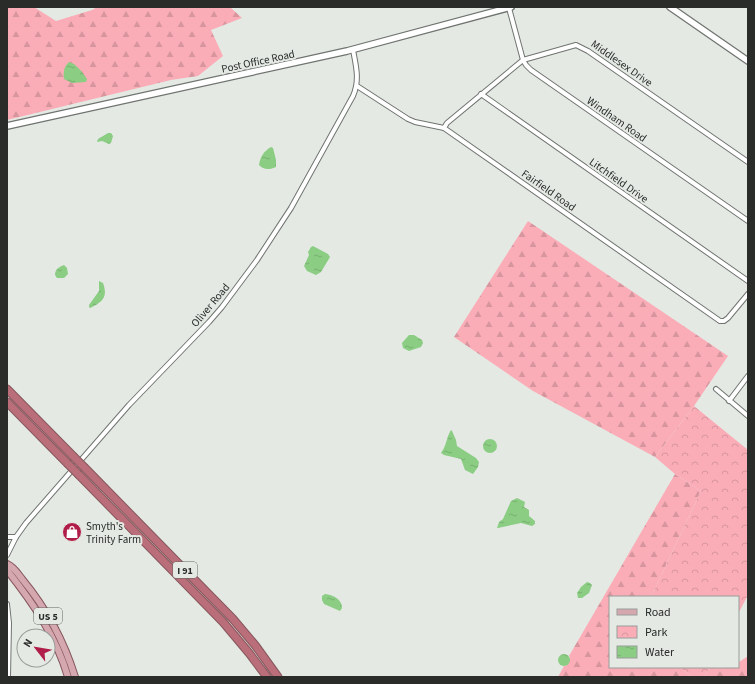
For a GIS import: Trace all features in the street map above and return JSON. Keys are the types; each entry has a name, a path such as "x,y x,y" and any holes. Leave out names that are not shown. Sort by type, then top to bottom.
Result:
{"highway":[{"name":"I 91","path":"7,389 234,620 255,645 278,677"},
{"name":"I 91","path":"7,402 227,627 250,653 267,677"}],"main road":[{"name":"US 5","path":"7,564 11,566 18,574 31,595 40,615 59,642 75,677"},
{"name":"US 5","path":"7,570 31,595"},
{"name":"US 5","path":"59,642 68,677"}],"street":[{"name":"Post Office Road","path":"7,126 353,50 510,7"},
{"name":"Windham Road","path":"510,7 523,60 531,70 748,221"},
{"path":"670,7 748,61"},
{"name":"Middlesex Drive","path":"444,128 447,123 523,60 576,45 580,46 748,162"},
{"name":"Oliver Road","path":"7,555 16,537 26,523 159,372 209,322 257,260 291,208 349,105 357,86 357,70 353,50"},
{"name":"Fairfield Road","path":"357,86 408,119 415,122 444,128 720,321 724,321 728,318 748,294"},
{"name":"Litchfield Drive","path":"481,94 748,281"},
{"path":"729,400 748,376"},
{"path":"716,390 748,416"},
{"path":"7,536 16,537"},
{"path":"7,604 9,623 8,677"}],"green space":[{"path":"7,7 34,7 56,21 92,10 97,7 230,7 242,18 211,30 223,56 198,76 171,80 7,120"},
{"path":"528,221 728,356 694,406 655,457 533,391 454,337"},
{"path":"694,406 748,450 748,595 739,612 739,596 651,596 701,491 675,474 655,457"},
{"path":"675,474 701,491 651,596 609,596 609,668 680,668 692,677 558,677 564,666 566,666 570,657 569,656"},
{"path":"748,656 748,677 704,677 709,668 739,668 739,662"},
{"path":"680,668 709,668 704,677 692,677"}],"water":[{"path":"69,62 77,66 87,79 86,82 72,83 64,79 64,70"},
{"path":"108,133 111,133 113,136 111,143 109,144 102,141 97,142 98,139"},
{"path":"271,147 273,148 276,160 276,167 265,169 259,165 260,159 264,152"},
{"path":"313,246 328,254 330,257 321,272 316,275 307,271 304,266 309,255 308,252"},
{"path":"64,265 67,268 68,274 64,278 57,278 55,275 56,271 59,267"},
{"path":"99,281 103,283 105,295 98,304 90,308 89,305 99,291"},
{"path":"409,335 414,335 422,340 423,343 421,347 409,351 403,348 402,343"},
{"path":"451,430 457,446 476,458 479,462 478,467 473,474 465,470 461,459 441,453"},
{"path":"487,439 493,439 497,443 497,449 493,453 487,453 483,449 483,443"},
{"path":"517,498 525,502 524,507 529,510 529,516 535,521 535,524 532,526 521,523 497,528 511,501"},
{"path":"587,582 592,585 589,593 582,598 578,598 577,593"},
{"path":"325,594 334,596 339,600 342,605 340,611 324,604 322,596"},
{"path":"562,654 566,654 570,660 566,666 562,666 558,662 558,658"}],"place":[{"name":"Smyth's Trinity Farm","path":"72,532"}]}
